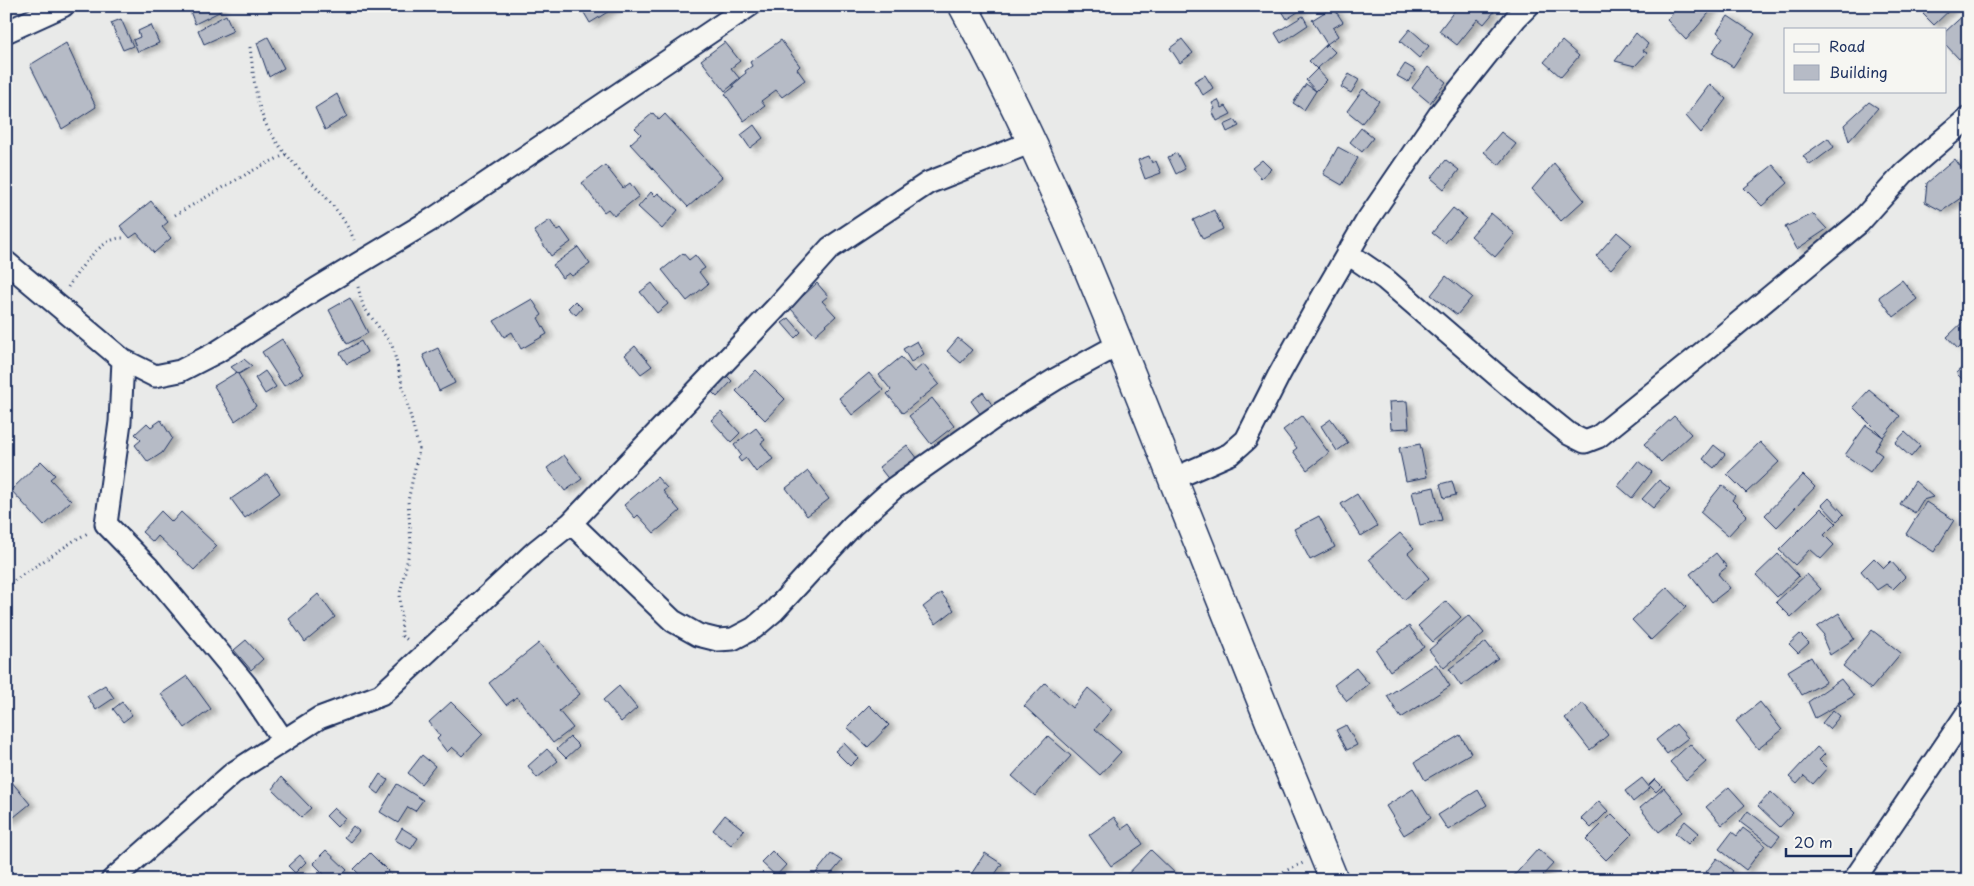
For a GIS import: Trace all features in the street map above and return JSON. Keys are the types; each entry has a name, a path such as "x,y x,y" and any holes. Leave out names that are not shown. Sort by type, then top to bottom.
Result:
{"highway":[{"path":"963,6 997,68 1032,142 1120,344 1334,880"}],"street":[{"path":"6,32 63,6"},
{"path":"6,262 123,360 155,376 180,371 217,352 436,217 749,6"},
{"path":"1173,479 1230,454 1246,440 1279,375 1346,253 1439,114 1516,18 1528,6"},
{"path":"1346,253 1385,279 1507,384 1569,434 1585,442 1598,436 1666,382 1859,223 1904,174 1968,118"},
{"path":"112,880 233,773 319,718 381,695 536,551 571,523 776,308 830,248 928,183 1032,142"},
{"path":"571,523 673,621 698,635 718,640 733,639 754,628 774,611 852,526 894,488 1001,413 1056,379 1120,344"},
{"path":"123,360 120,422 106,524 148,567 246,685 283,740"},
{"path":"1854,880 1968,712"}],"path":[{"path":"250,47 257,100 271,135 348,224 361,256 358,264 363,306 392,345 419,449 408,501 411,544 400,593 402,636 426,652"},
{"path":"175,215 259,167 287,154"},
{"path":"67,288 76,274 102,244 122,238"},
{"path":"6,586 75,540 106,524"},
{"path":"1265,880 1324,854"}],"building":[{"path":"188,6 220,6 221,11 195,24"},
{"path":"580,6 617,6 590,23"},
{"path":"1279,6 1307,6 1287,19"},
{"path":"1458,6 1487,6 1494,12 1484,24 1478,19 1457,45 1439,31"},
{"path":"1679,6 1714,7 1686,40 1667,20"},
{"path":"1931,6 1954,6 1934,25 1923,14"},
{"path":"1333,7 1343,22 1333,28 1338,36 1327,44 1312,20"},
{"path":"1968,11 1968,50 1959,59 1946,45 1946,31"},
{"path":"226,15 233,31 204,44 198,30"},
{"path":"1303,16 1308,25 1281,43 1275,33"},
{"path":"1728,16 1755,34 1733,67 1712,53 1723,37 1717,32"},
{"path":"121,19 133,46 123,50 111,23"},
{"path":"151,25 159,43 138,52 133,40 140,37 138,31"},
{"path":"1410,29 1429,46 1419,58 1400,41"},
{"path":"1636,33 1648,44 1643,51 1647,53 1635,66 1615,61"},
{"path":"268,37 284,68 269,77 257,43"},
{"path":"1182,39 1193,53 1180,63 1170,48"},
{"path":"781,40 800,66 797,69 805,80 782,97 776,90 761,101 765,106 744,121 725,94 734,87 732,84 752,66 750,62"},
{"path":"1562,41 1579,56 1561,77 1544,62"},
{"path":"725,42 740,61 731,68 740,79 725,91 701,60"},
{"path":"66,43 96,107 62,129 30,65"},
{"path":"1327,44 1335,52 1317,69 1309,61"},
{"path":"1405,64 1415,70 1408,82 1397,76"},
{"path":"1428,67 1446,82 1430,103 1412,88"},
{"path":"1317,69 1327,80 1316,91 1306,80"},
{"path":"1349,74 1359,80 1351,93 1341,87"},
{"path":"1205,75 1213,88 1203,95 1194,81"},
{"path":"1306,84 1316,91 1304,110 1293,103"},
{"path":"1710,84 1726,99 1701,133 1686,116"},
{"path":"1363,89 1379,101 1362,123 1347,111"},
{"path":"337,94 347,116 325,130 315,108"},
{"path":"1218,100 1222,108 1226,106 1231,114 1217,121 1212,111 1215,109 1212,103"},
{"path":"1869,102 1878,108 1849,141 1844,125"},
{"path":"653,113 659,120 665,114 722,177 688,207 630,144 641,134 635,128"},
{"path":"1235,120 1239,126 1227,132 1224,125"},
{"path":"754,125 763,138 750,148 741,135"},
{"path":"1361,128 1373,138 1362,152 1350,142"},
{"path":"1501,132 1516,144 1499,165 1484,152"},
{"path":"1828,138 1834,147 1810,165 1803,156"},
{"path":"1338,147 1358,158 1342,185 1323,174"},
{"path":"1177,153 1185,169 1176,174 1168,157"},
{"path":"1149,156 1152,163 1156,161 1161,173 1145,179 1138,160"},
{"path":"1955,159 1968,177 1968,193 1942,211 1925,202 1927,183"},
{"path":"1262,160 1271,169 1261,178 1252,168"},
{"path":"1446,160 1459,170 1444,189 1431,178"},
{"path":"1554,163 1584,200 1561,221 1532,189"},
{"path":"605,165 623,188 630,183 639,196 614,216 608,209 604,212 582,183"},
{"path":"1773,165 1788,183 1762,206 1744,188"},
{"path":"651,192 655,196 658,193 678,210 662,229 638,207"},
{"path":"151,201 168,222 162,227 171,238 154,253 137,233 130,238 120,226"},
{"path":"1453,208 1466,218 1445,243 1432,233"},
{"path":"1214,210 1223,229 1203,239 1193,220"},
{"path":"1491,213 1515,234 1495,257 1471,236"},
{"path":"1813,214 1827,229 1797,249 1785,227"},
{"path":"550,220 557,231 561,228 571,242 551,256 534,231"},
{"path":"1617,232 1632,245 1611,269 1596,256"},
{"path":"578,247 590,264 572,276 569,273 562,278 553,265"},
{"path":"683,253 689,260 695,255 705,268 699,272 708,284 687,301 662,270"},
{"path":"1446,276 1472,297 1457,315 1431,295"},
{"path":"1902,280 1917,299 1894,317 1879,297"},
{"path":"652,283 668,304 657,313 640,292"},
{"path":"817,283 828,296 822,301 836,316 815,335 790,308"},
{"path":"350,298 368,333 347,344 329,310"},
{"path":"532,299 542,315 538,318 547,334 521,349 512,332 504,337 494,321"},
{"path":"575,301 582,308 576,315 568,308"},
{"path":"1968,317 1968,339 1958,349 1947,337"},
{"path":"789,318 801,332 795,338 782,323"},
{"path":"958,338 972,350 961,363 947,351"},
{"path":"282,339 303,374 284,386 262,352"},
{"path":"361,341 367,352 347,364 340,353"},
{"path":"917,341 924,354 911,362 903,349"},
{"path":"635,346 652,366 641,374 625,355"},
{"path":"438,348 455,383 439,391 423,355"},
{"path":"901,357 914,372 923,364 939,384 903,413 887,394 891,390 879,375"},
{"path":"244,359 252,366 239,374 231,367"},
{"path":"1968,362 1968,385 1956,373"},
{"path":"721,370 732,381 717,397 706,386"},
{"path":"756,370 785,399 765,420 736,391"},
{"path":"265,371 276,387 265,394 255,378"},
{"path":"237,372 256,406 235,421 214,386"},
{"path":"869,373 883,390 852,415 839,398"},
{"path":"1869,390 1900,416 1883,437 1853,407"},
{"path":"983,392 993,406 981,415 971,401"},
{"path":"932,398 954,426 931,444 909,416"},
{"path":"1407,401 1409,428 1391,429 1389,402"},
{"path":"721,412 740,433 731,442 711,420"},
{"path":"1302,416 1329,453 1307,470 1293,451 1297,448 1283,430"},
{"path":"1674,416 1691,434 1661,462 1644,444"},
{"path":"1331,419 1348,443 1337,451 1321,426"},
{"path":"161,420 172,438 162,453 148,462 135,445 141,440 135,434 147,423 151,427"},
{"path":"1866,425 1883,437 1875,450 1882,455 1870,472 1845,455"},
{"path":"756,428 765,440 761,443 773,459 756,472 746,458 741,462 738,458 741,455 734,445"},
{"path":"1905,432 1920,446 1911,457 1895,443"},
{"path":"1760,442 1779,462 1746,493 1727,474"},
{"path":"1420,444 1427,477 1406,481 1399,448"},
{"path":"907,445 918,459 890,481 879,467"},
{"path":"1714,445 1725,454 1714,468 1703,459"},
{"path":"564,455 582,479 565,491 547,468"},
{"path":"41,461 55,475 50,479 71,501 44,526 11,490"},
{"path":"1638,461 1652,472 1632,498 1618,486"},
{"path":"808,471 829,499 807,516 786,488"},
{"path":"267,474 280,493 245,518 231,499"},
{"path":"1803,475 1815,487 1777,527 1765,515"},
{"path":"657,477 667,488 663,491 680,511 654,533 638,515 635,518 624,505"},
{"path":"1659,480 1670,489 1653,508 1642,499"},
{"path":"1452,481 1456,495 1444,498 1440,484"},
{"path":"1915,481 1933,497 1923,500 1915,513 1900,504"},
{"path":"1722,485 1735,496 1732,500 1747,515 1728,536 1700,512"},
{"path":"1434,487 1442,520 1420,525 1412,492"},
{"path":"1357,494 1377,526 1361,536 1341,504"},
{"path":"1829,498 1844,514 1837,521 1822,505"},
{"path":"1926,502 1954,520 1934,552 1906,534"},
{"path":"1821,508 1836,523 1824,535 1834,545 1821,559 1810,549 1795,565 1779,550"},
{"path":"161,511 172,522 181,512 217,546 194,570 158,536 153,542 142,532"},
{"path":"1319,516 1335,547 1310,560 1294,529"},
{"path":"1400,533 1414,548 1408,553 1429,578 1404,600 1369,559"},
{"path":"1716,553 1727,567 1718,574 1730,588 1712,602 1690,574"},
{"path":"1778,554 1799,576 1777,597 1756,575"},
{"path":"1874,558 1884,568 1891,561 1905,577 1893,589 1886,584 1877,590 1861,571"},
{"path":"1807,574 1821,589 1791,617 1776,602"},
{"path":"1667,587 1686,607 1651,640 1632,620"},
{"path":"941,593 954,610 936,624 923,607"},
{"path":"318,594 335,617 305,642 289,619"},
{"path":"1446,601 1461,617 1433,642 1418,626"},
{"path":"1839,613 1854,639 1830,655 1823,639 1824,635 1817,627"},
{"path":"1469,615 1484,633 1444,668 1429,650"},
{"path":"1409,626 1424,647 1390,671 1376,650"},
{"path":"1872,630 1901,653 1871,689 1843,666"},
{"path":"1800,634 1809,643 1798,653 1789,644"},
{"path":"246,640 263,659 251,670 234,650"},
{"path":"1486,642 1498,658 1461,686 1449,669"},
{"path":"539,643 580,694 559,711 573,728 553,743 517,697 506,705 489,683"},
{"path":"1811,657 1826,682 1802,695 1788,671"},
{"path":"1436,664 1450,686 1401,718 1387,696"},
{"path":"1356,668 1369,684 1347,701 1334,685"},
{"path":"187,676 211,709 185,728 161,694"},
{"path":"1841,679 1854,696 1815,718 1808,702"},
{"path":"1045,683 1072,708 1088,688 1112,709 1095,729 1121,752 1100,775 1024,706"},
{"path":"105,685 114,698 96,710 87,696"},
{"path":"619,686 637,708 621,722 603,700"},
{"path":"122,702 132,715 123,722 113,709"},
{"path":"451,702 483,734 462,756 452,747 447,752 437,739 440,736 429,722"},
{"path":"1760,702 1782,730 1758,749 1736,721"},
{"path":"1583,703 1608,735 1590,750 1565,718"},
{"path":"869,705 889,725 868,747 847,727"},
{"path":"1833,710 1840,716 1829,729 1822,723"},
{"path":"1676,724 1688,738 1667,754 1656,740"},
{"path":"1346,725 1357,745 1347,750 1336,730"},
{"path":"1460,735 1471,753 1425,780 1415,762"},
{"path":"1048,736 1071,756 1035,796 1012,776"},
{"path":"570,737 579,746 566,758 557,749"},
{"path":"844,743 858,758 850,766 835,751"},
{"path":"1690,744 1706,762 1686,780 1670,762"},
{"path":"1817,747 1825,754 1819,760 1827,768 1813,784 1804,776 1797,784 1789,777"},
{"path":"547,749 558,761 537,778 528,766"},
{"path":"422,755 435,766 421,784 408,773"},
{"path":"380,774 388,780 379,794 371,788"},
{"path":"281,777 311,808 301,817 272,789"},
{"path":"1642,778 1650,788 1633,802 1625,791"},
{"path":"1655,779 1662,786 1656,792 1649,785"},
{"path":"11,781 30,804 9,821 6,817 6,784"},
{"path":"397,784 423,800 415,811 408,807 398,823 380,812"},
{"path":"1729,787 1745,805 1722,825 1706,807"},
{"path":"1664,788 1684,812 1659,832 1640,808"},
{"path":"1413,789 1431,818 1404,835 1386,806"},
{"path":"1478,790 1487,805 1448,830 1438,815"},
{"path":"1771,792 1793,813 1780,827 1758,806"},
{"path":"1599,801 1608,811 1591,828 1581,818"},
{"path":"334,808 345,818 337,827 326,816"},
{"path":"1748,811 1780,836 1772,846 1740,822"},
{"path":"1612,814 1632,834 1606,860 1586,840"},
{"path":"725,815 744,830 731,845 713,830"},
{"path":"1114,817 1122,829 1129,824 1143,844 1111,866 1089,835"},
{"path":"1685,821 1699,833 1688,844 1675,833"},
{"path":"353,826 359,831 350,842 344,837"},
{"path":"402,828 418,838 411,849 395,840"},
{"path":"1743,828 1765,845 1746,870 1719,849 1732,832 1737,836"},
{"path":"1538,849 1554,863 1543,875 1549,880 1510,880"},
{"path":"326,850 347,870 338,880 330,880 313,863"},
{"path":"1151,850 1179,877 1176,880 1122,880"},
{"path":"772,851 786,865 776,876 761,862"},
{"path":"370,853 391,874 385,880 365,880 354,869"},
{"path":"985,853 1002,864 991,880 968,879"},
{"path":"831,854 842,861 826,880 816,873"},
{"path":"300,855 306,862 295,873 288,866"},
{"path":"1717,858 1733,871 1726,880 1715,880 1706,872"},
{"path":"306,873 311,880 298,880 298,879"}]}
